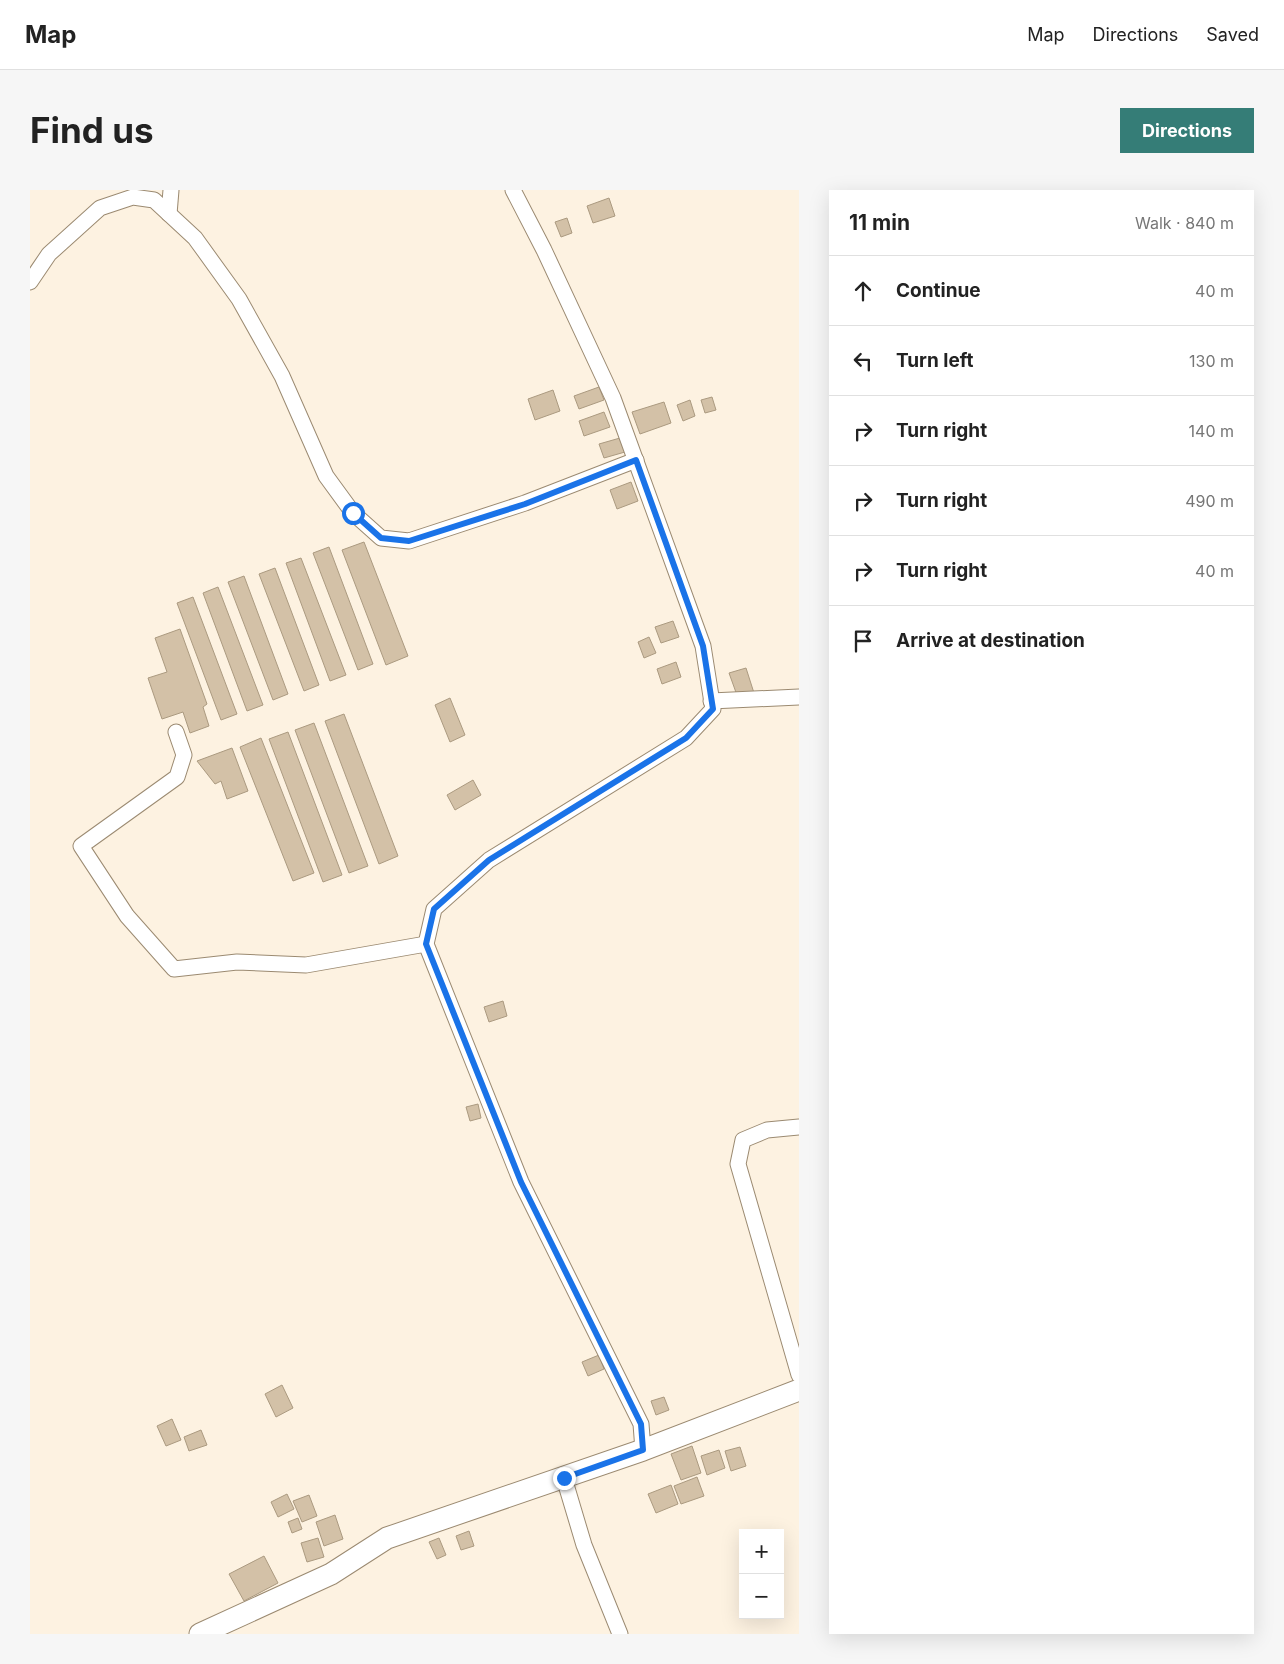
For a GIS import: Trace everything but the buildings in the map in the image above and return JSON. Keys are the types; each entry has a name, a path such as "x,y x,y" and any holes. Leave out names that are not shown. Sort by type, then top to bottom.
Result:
{"street":[{"path":"169,214 171,190"},
{"path":"514,190 613,398 703,646 713,709 686,738 489,860 434,909 426,944 521,1182 641,1424 643,1450"},
{"path":"30,282 49,254 100,208 133,197 154,200 195,238 239,299 282,376 326,476 353,513 381,538 409,541 525,504 636,460"},
{"path":"711,701 799,696"},
{"path":"176,732 184,755 177,777 81,846 127,916 174,969 237,962 306,965 426,944"},
{"path":"799,1127 766,1130 743,1140 738,1164 799,1375"},
{"path":"200,1634 331,1574 387,1538 643,1450 799,1390"},
{"path":"564,1478 584,1545 620,1634"}],"route":[{"path":"353,513 381,538 409,541 525,504 636,460 703,646 713,709 686,738 489,860 434,909 426,944 521,1182 641,1424 643,1450 564,1478"}]}
